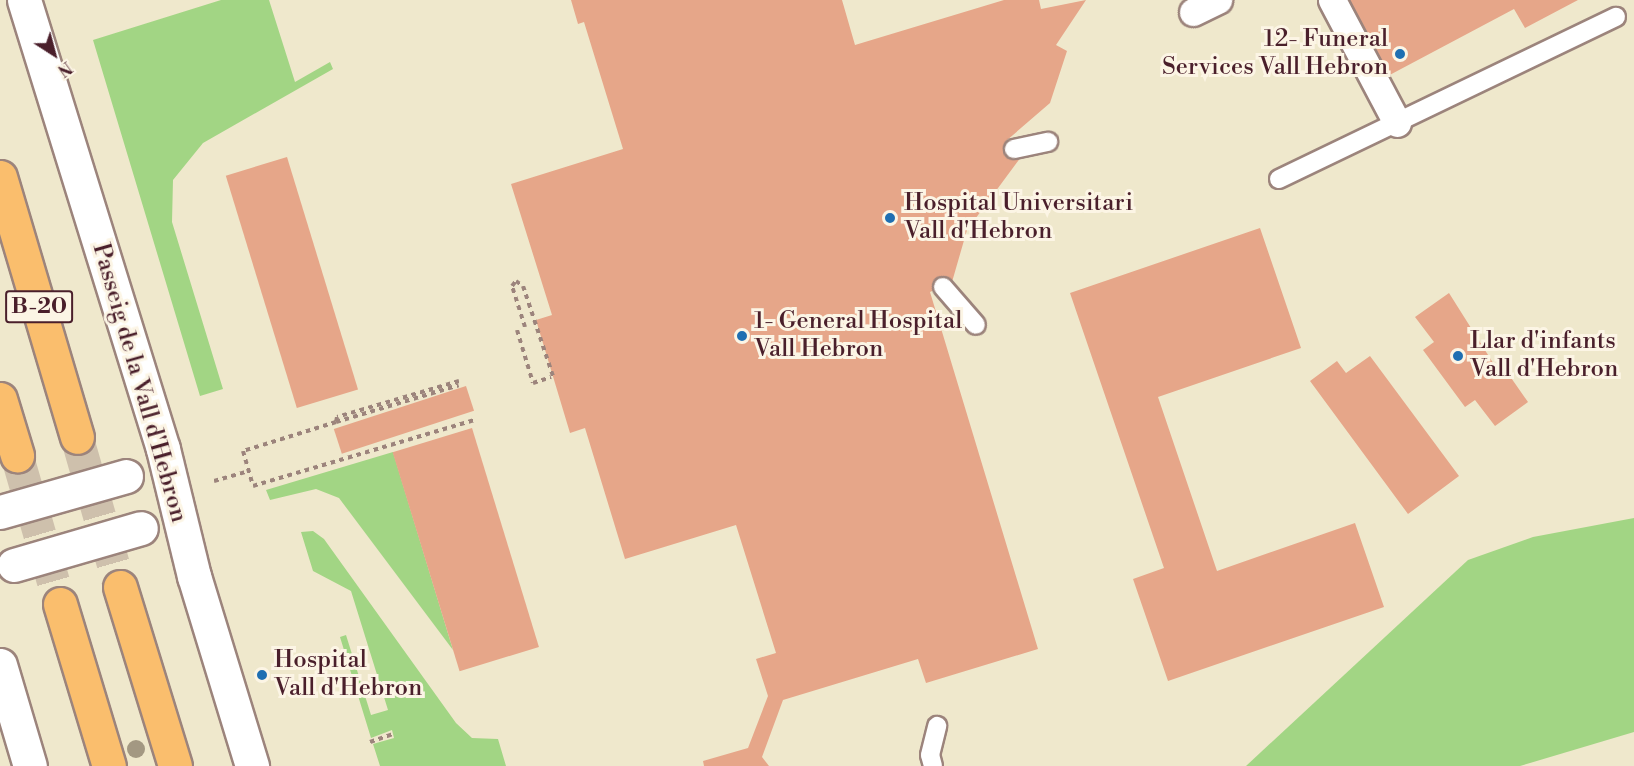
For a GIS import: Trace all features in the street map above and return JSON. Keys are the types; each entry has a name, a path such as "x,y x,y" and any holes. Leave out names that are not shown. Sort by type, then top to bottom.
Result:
{"highway":[{"name":"B-20","path":"0,177 77,437"},
{"path":"0,399 17,455"},
{"path":"120,587 175,766"},
{"path":"60,604 109,766"}],"street":[{"name":"Passeig de la Vall d'Hebron","path":"24,0 252,766"},
{"path":"1193,12 1218,0"},
{"path":"1332,0 1397,123"},
{"path":"0,512 163,465"},
{"path":"7,567 178,517"},
{"path":"0,665 30,766"}],"lane":[{"path":"1279,179 1616,17"},
{"path":"1014,149 1048,142"},
{"path":"943,287 976,325"},
{"path":"933,766 937,726"}],"path":[{"path":"517,330 533,383 552,377 523,286 516,281 513,286 525,327"},
{"path":"459,383 337,417 336,422 243,452 253,486 474,420"},
{"path":"214,481 249,471"},
{"path":"370,742 393,734"}],"green space":[{"path":"221,0 269,0 295,82 330,62 333,69 203,143 173,180 172,222 223,389 200,396 93,40"},
{"path":"393,452 453,650 339,498 316,489 270,500 266,490"},
{"path":"1634,518 1634,732 1520,766 1246,766 1468,560 1533,537"},
{"path":"313,531 324,539 456,723 472,738 498,739 506,766 380,766 373,744 394,738 392,730 371,738 340,637 346,635 371,715 388,710 351,591 313,571 301,532"}],"building":[{"name":"1- General Hospital Vall Hebron","path":"571,0 842,0 855,45 1004,0 1039,0 1041,9 1086,0 1056,45 1067,51 1050,103 1006,141 1021,157 967,230 952,282 930,292 1038,649 926,683 918,659 783,700 762,757 769,766 704,766 703,761 748,748 768,696 756,659 776,653 736,525 625,559 585,428 570,433 536,320 552,315 511,184 623,149 584,22 578,24"},
{"name":"12- Funeral Services Vall Hebron","path":"1342,0 1578,0 1525,28 1514,9 1384,78"},
{"path":"287,157 358,389 297,408 226,176"},
{"path":"1260,228 1301,348 1158,397 1217,571 1355,523 1384,607 1168,681 1133,579 1164,568 1070,293"},
{"name":"Llar d'infants Vall d'Hebron","path":"1449,293 1495,366 1500,362 1528,402 1495,426 1475,400 1465,407 1423,350 1434,342 1415,317"},
{"path":"1370,356 1459,476 1408,514 1310,381 1337,361 1346,373"},
{"path":"466,386 474,411 342,454 334,429"},
{"path":"472,428 539,647 460,671 393,452"}],"tunnel":[{"path":"77,437 120,587"},
{"path":"17,455 60,604"}],"place":[{"name":"12- Funeral Services Vall Hebron","path":"1400,54"},
{"name":"Hospital Universitari Vall d'Hebron","path":"890,218"},
{"name":"1- General Hospital Vall Hebron","path":"742,336"},
{"name":"Llar d'infants Vall d'Hebron","path":"1458,356"},
{"name":"Hospital Vall d'Hebron","path":"262,675"}]}
